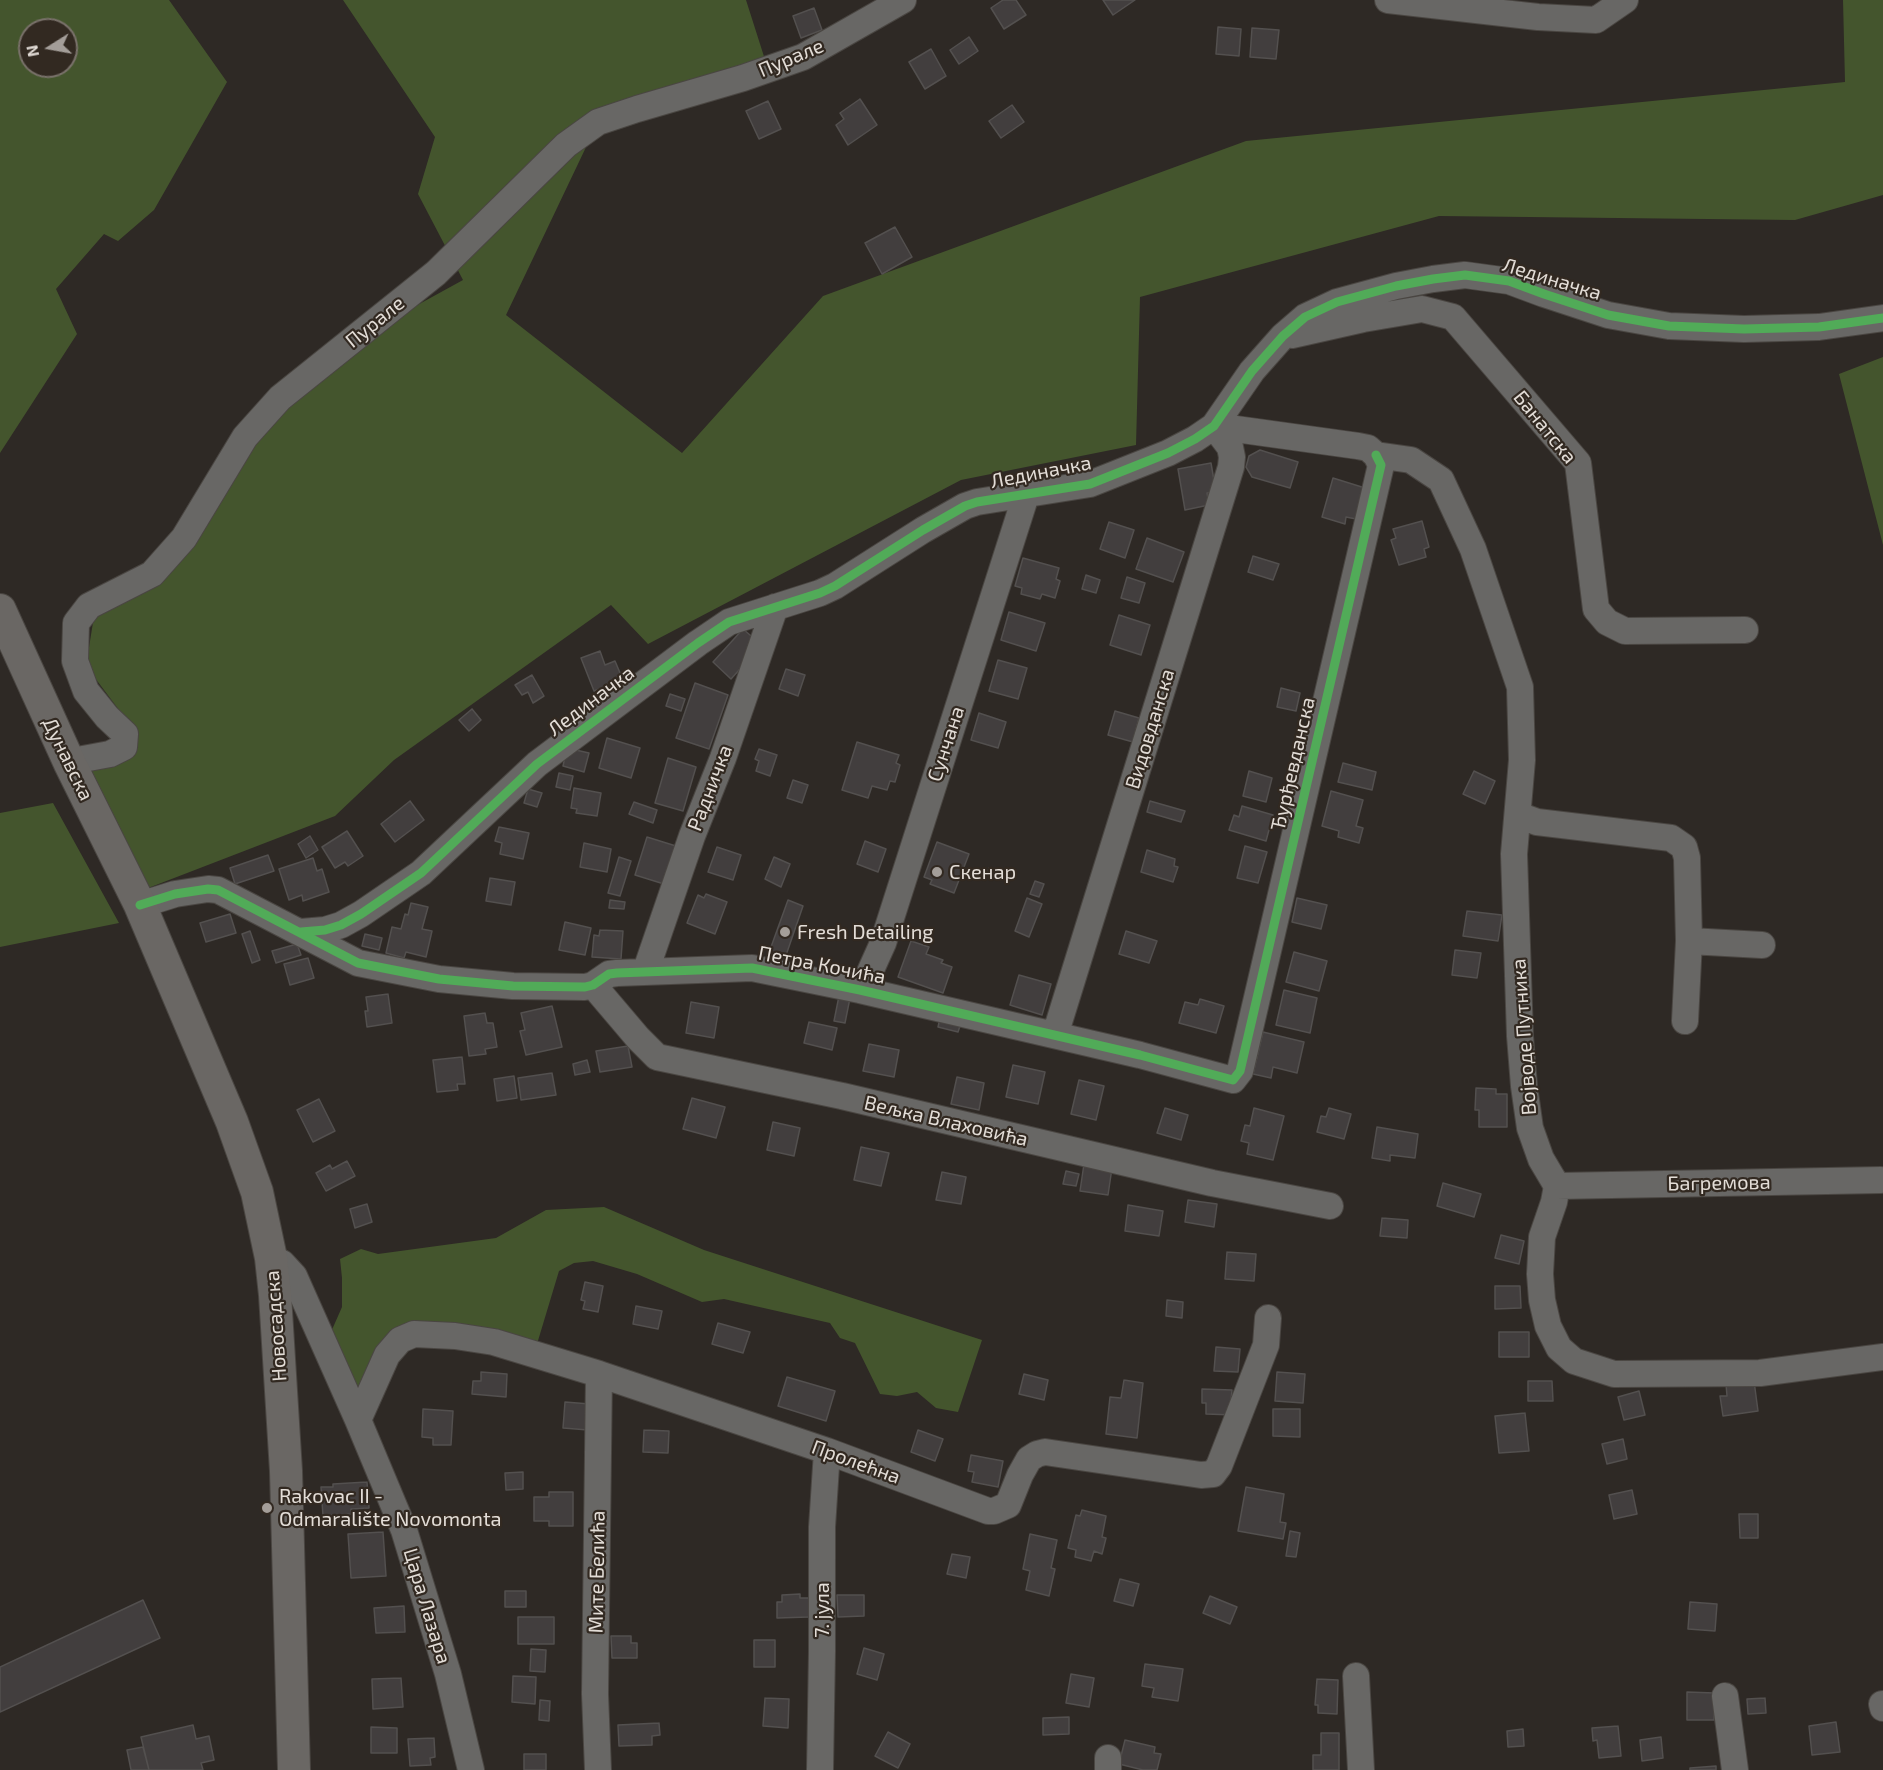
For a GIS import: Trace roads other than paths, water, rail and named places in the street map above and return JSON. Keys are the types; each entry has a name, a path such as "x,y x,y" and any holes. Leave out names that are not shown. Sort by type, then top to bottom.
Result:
{"main road":[{"name":"Дунавска","path":"0,610 70,764 140,906"},
{"name":"Новосадска","path":"140,906 247,1161 260,1204 271,1258 286,1471 294,1770"}],"street":[{"name":"Пурале","path":"70,764 110,754 124,747 125,734 107,717 86,691 75,661 76,623 88,606 152,574 184,538 245,437 280,398 436,273 566,145 598,122 743,78 803,57 903,0"},
{"path":"1388,0 1538,18 1596,20 1625,0"},
{"name":"Лединачка","path":"301,932 325,930 341,925 421,873 537,764 729,622 820,593 835,586 965,506 1090,484 1168,453 1214,426 1252,371 1283,336 1305,317 1337,302 1396,286 1465,275 1509,281 1608,315 1669,326 1744,329 1819,327 1883,318"},
{"name":"Банатска","path":"1283,336 1422,309 1453,317 1578,463 1596,609 1607,622 1625,631 1745,630"},
{"name":"Војводе Путника","path":"1214,426 1368,448 1376,455 1411,459 1442,480 1473,549 1520,687 1522,760 1514,854 1524,1086 1530,1128 1541,1159 1557,1186"},
{"name":"Видовданска","path":"1055,1035 1231,467 1230,447 1214,426"},
{"name":"Ђурђевданска","path":"1233,1080 1240,1071 1381,465 1376,455"},
{"name":"Сунчана","path":"860,990 883,944 1026,495"},
{"name":"Радничка","path":"646,970 776,606"},
{"path":"1518,815 1537,822 1671,838 1684,848 1687,858 1689,941 1685,1021"},
{"name":"Петра Кочића","path":"140,906 175,894 208,889 218,890 358,963 439,979 513,986 585,987 593,986 609,974 646,970 752,968 860,990 1055,1035 1233,1080"},
{"path":"1689,941 1762,945"},
{"name":"Вељка Влаховића","path":"593,986 657,1057 842,1096 1201,1180 1329,1206"},
{"name":"Багремова","path":"1557,1186 1881,1180"},
{"path":"1557,1186 1542,1237 1540,1274 1542,1300 1548,1326 1554,1339 1559,1348 1574,1361 1614,1374 1760,1373 1883,1357"},
{"name":"Цара Лазара","path":"271,1258 282,1263 294,1276 404,1530 448,1674 471,1770"},
{"name":"Пролећна","path":"358,1420 387,1355 400,1340 414,1334 434,1334 494,1342 599,1374 827,1450 988,1511 999,1510 1008,1505 1020,1474 1029,1459 1036,1454 1046,1452 1207,1476 1213,1474 1219,1466 1266,1346 1268,1318"},
{"name":"Мите Белића","path":"598,1770 595,1694 599,1374"},
{"name":"7. јула","path":"820,1770 822,1527 827,1450"},
{"path":"1356,1676 1361,1770"},
{"path":"1725,1696 1735,1770"}],"place":[{"name":"Скенар","path":"937,872"},
{"name":"Fresh Detailing","path":"785,932"},
{"name":"Rakovac II - Odmaralište Novomonta","path":"267,1508"}]}
